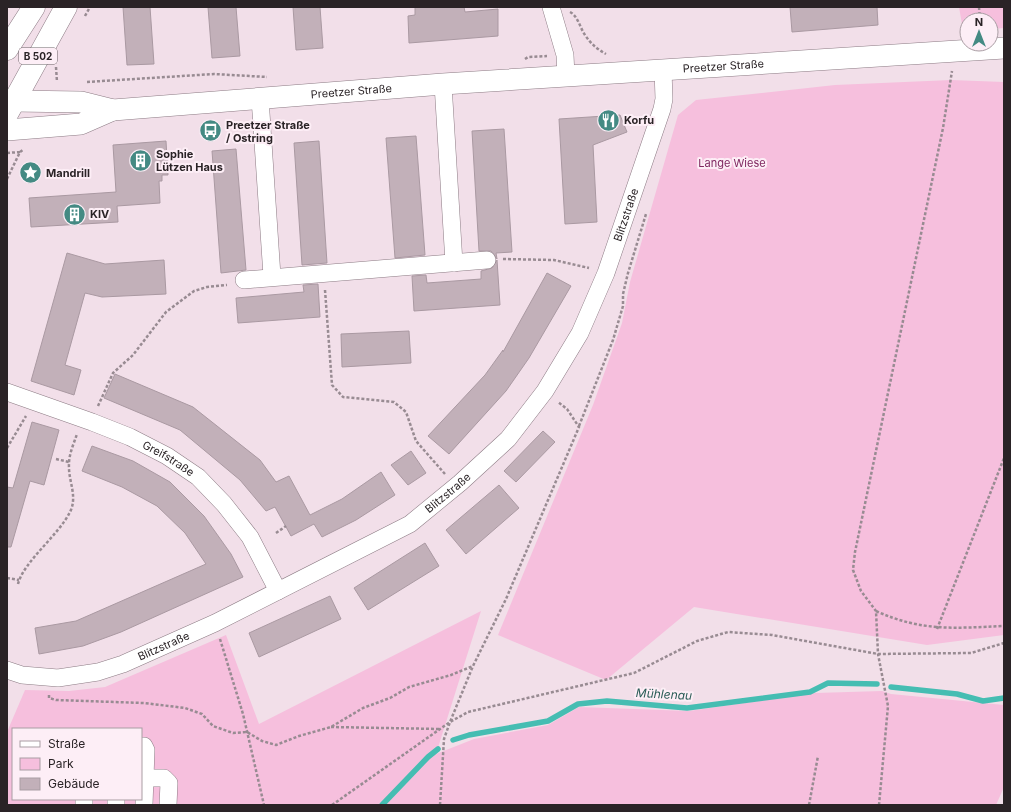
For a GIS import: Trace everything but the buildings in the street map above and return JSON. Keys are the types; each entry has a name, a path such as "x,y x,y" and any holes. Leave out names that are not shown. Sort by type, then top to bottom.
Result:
{"main road":[{"name":"B 502","path":"7,49 34,7"},
{"name":"B 502","path":"10,107 74,14"}],"street":[{"path":"558,8 566,76"},
{"name":"Preetzer Straße","path":"10,107 48,102 81,102 113,110 443,84 796,63 952,50 1004,48"},
{"name":"Blitzstraße","path":"7,670 22,675 58,678 98,672 123,664 215,623 410,524 508,440 545,391 580,333 606,273 662,109 664,99 663,70"},
{"path":"443,84 454,263"},
{"path":"260,98 272,276"},
{"name":"Preetzer Straße","path":"7,130 37,129 81,124 113,110"},
{"path":"244,280 272,276 324,274 487,260"},
{"name":"Greifstraße","path":"7,392 87,420 167,456 198,477 224,504 250,537 278,591"},
{"path":"142,746 144,746 146,750 143,778 144,805"},
{"path":"143,778 164,778 169,783 168,805"}],"path":[{"path":"74,14 90,7"},
{"path":"558,8 574,14 584,34 594,47 607,54"},
{"path":"952,50 951,80 943,128 855,552 853,570 860,591 876,612 907,624 937,628 1004,626"},
{"path":"522,60 528,57 537,56"},
{"path":"48,102 57,81 55,66"},
{"path":"84,83 214,74 268,77"},
{"path":"57,81 64,82"},
{"path":"7,179 20,152 30,145 37,129"},
{"path":"7,153 20,152"},
{"path":"440,805 444,738 473,666 506,599 579,427 613,340 623,306 623,294 628,273 648,207"},
{"path":"487,260 524,258 554,260 606,273"},
{"path":"324,274 332,385 343,397 394,402 406,412 416,441 456,486"},
{"path":"18,584 19,580 70,511 74,492 70,476 69,462 87,420 113,373 133,355 166,312 194,291 207,287 233,284 244,280"},
{"path":"545,391 567,409 579,427"},
{"path":"7,448 20,429 33,401"},
{"path":"937,628 1004,458"},
{"path":"56,459 69,462"},
{"path":"276,533 286,526"},
{"path":"7,578 19,580"},
{"path":"876,612 878,654 888,706 879,805"},
{"path":"215,623 247,732 264,805"},
{"path":"332,805 450,722 468,712 634,674 697,641 728,632 772,635 878,654 971,652 1004,644"},
{"path":"48,677 49,698 56,700 144,703 185,708 202,714 213,726 234,733 247,732 262,741 276,745 299,736 331,727 363,708 390,698 409,687 451,675 473,666"},
{"path":"331,727 440,729"},
{"path":"809,805 818,756"}],"green space":[{"path":"959,7 1004,7 1004,28 999,28 999,12 960,12"},
{"name":"Lange Wiese","path":"951,80 1004,82 1004,635 927,645 694,607 606,680 498,635 593,405 622,323 630,282 678,115 696,100 835,85"},
{"path":"481,611 436,754 474,739 548,725 579,707 689,711 815,693 882,691 891,694 1004,705 1004,787 996,805 7,805 7,732 25,690 69,691 105,687 226,635 259,724"}],"waterway":[{"name":"Mühlenau","path":"453,740 469,735 548,721 578,704 607,701 687,708 810,692 828,683 877,684"},
{"name":"Mühlenau","path":"891,687 957,694 983,701 1004,698"},
{"name":"Mühlenau","path":"382,805 428,757 438,749"}],"place":[{"name":"Korfu","path":"608,120"},
{"name":"Preetzer Straße / Ostring","path":"211,131"},
{"name":"Sophie Lützen Haus","path":"140,160"},
{"name":"Mandrill","path":"31,173"},
{"name":"KIV","path":"74,214"}]}
